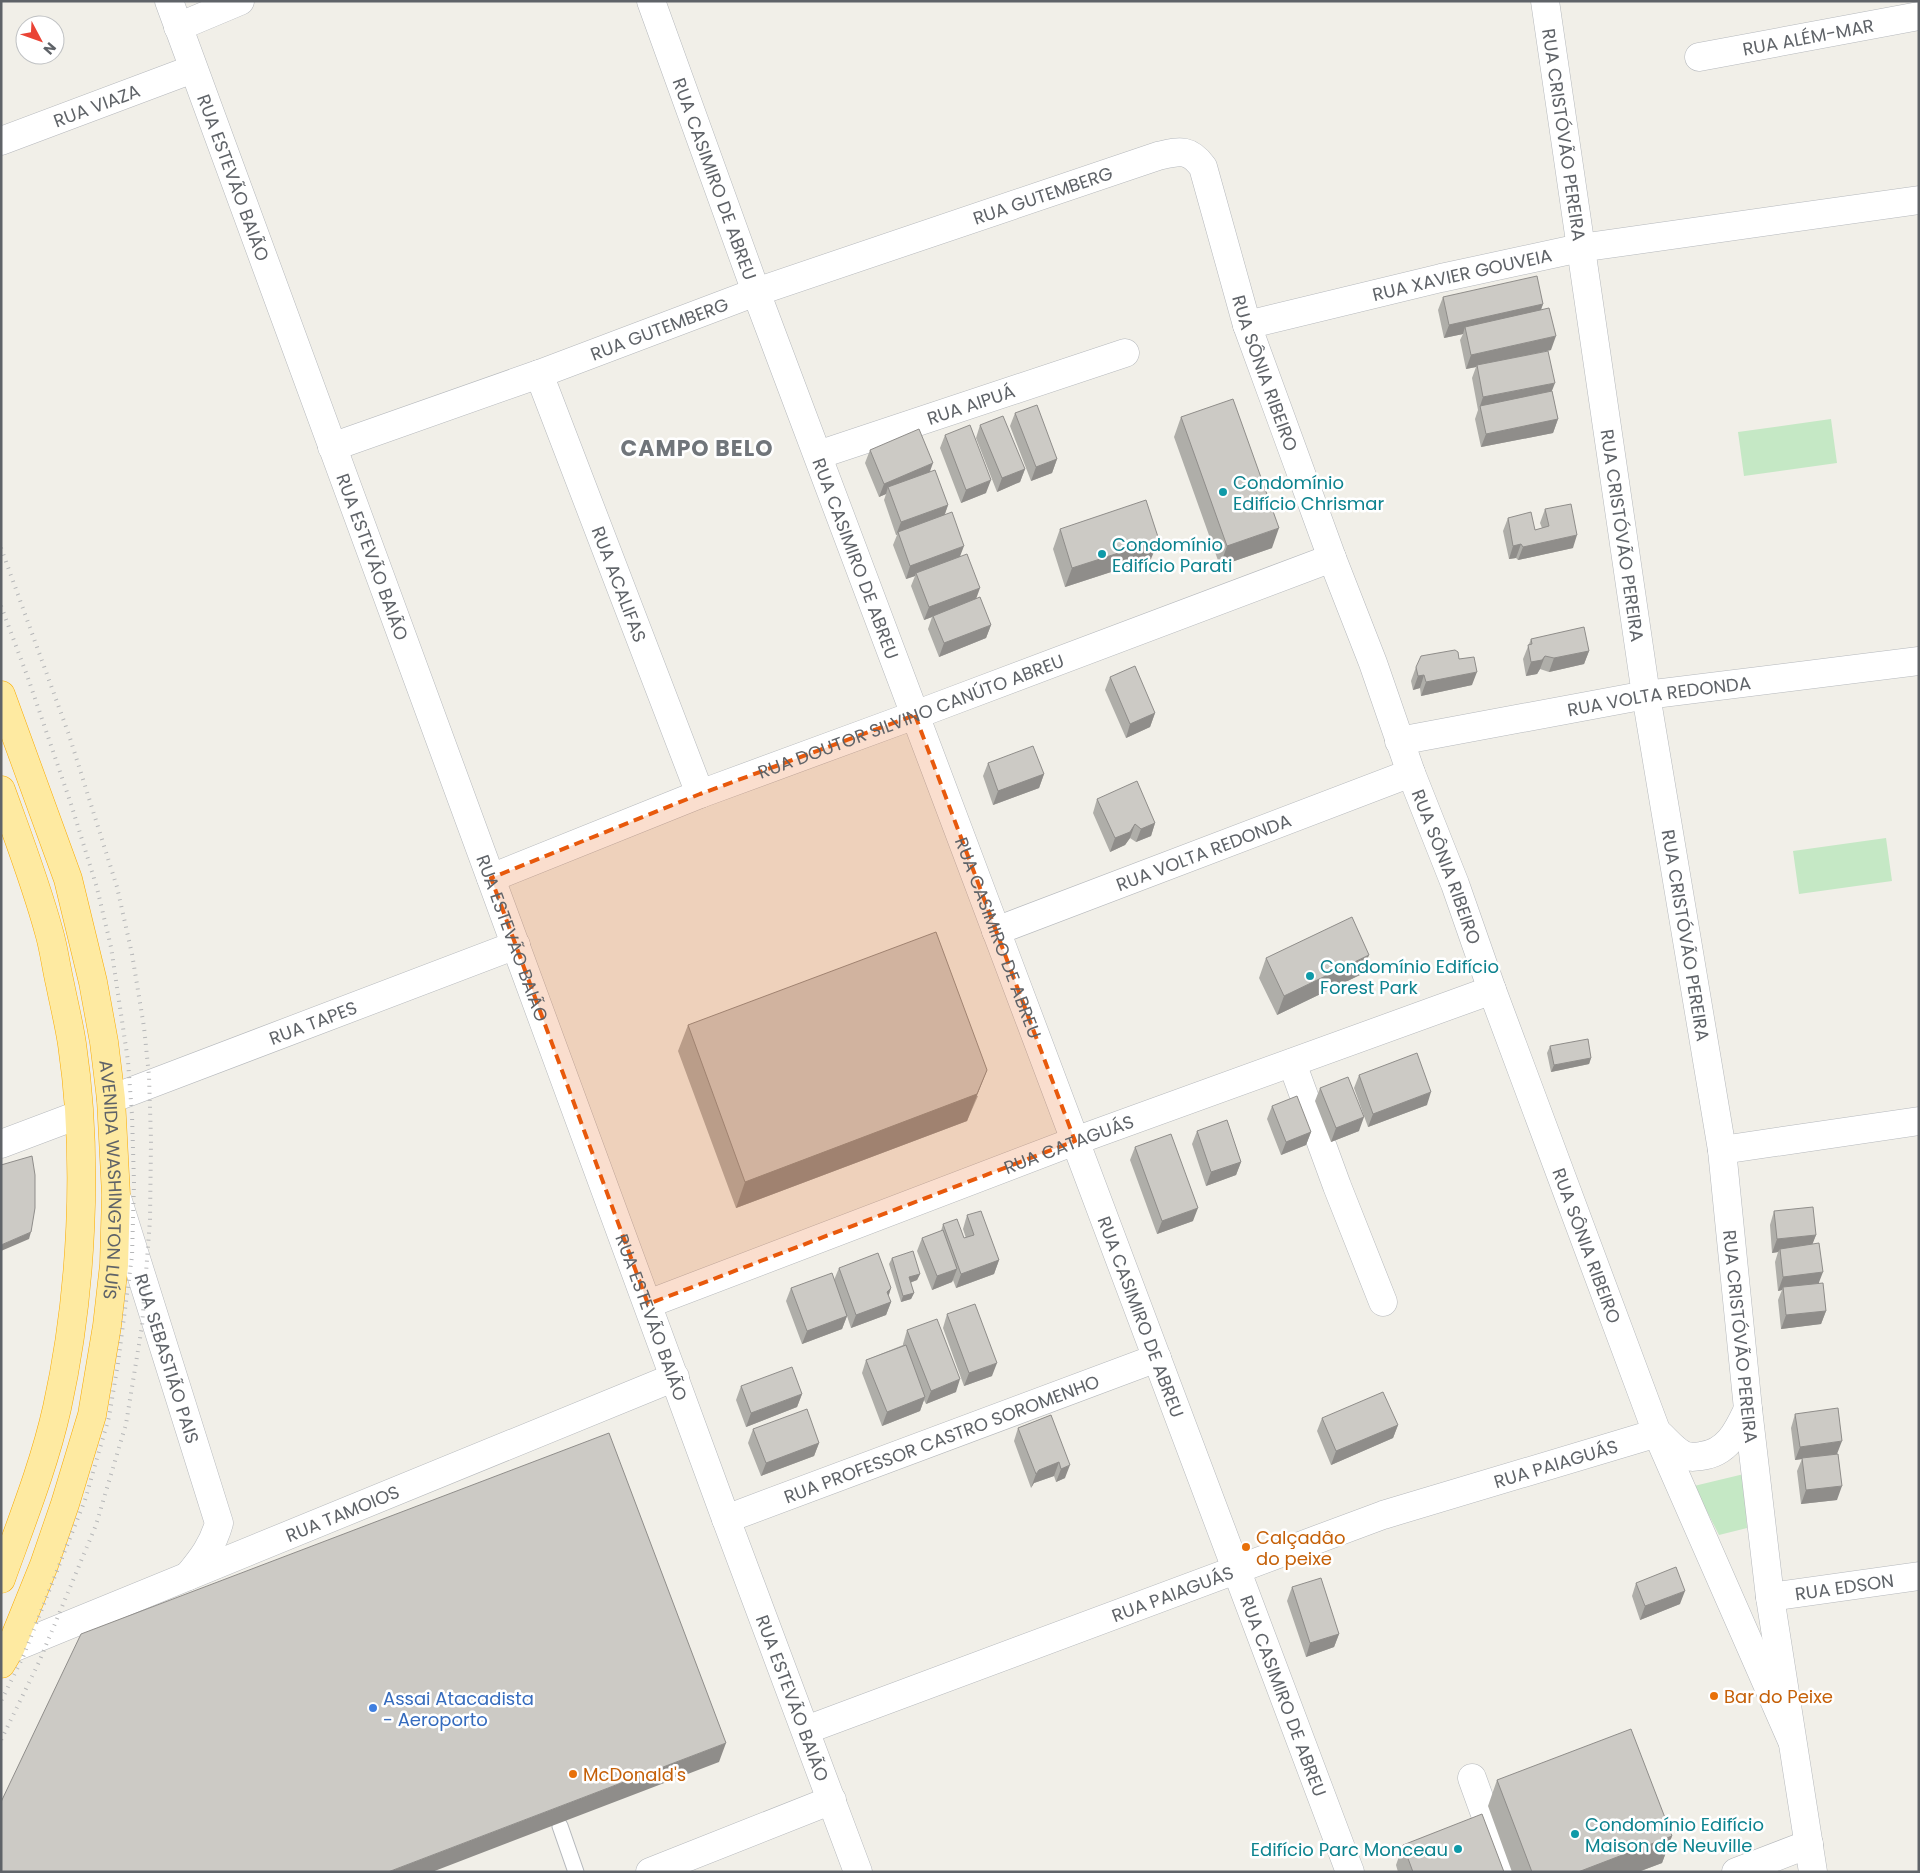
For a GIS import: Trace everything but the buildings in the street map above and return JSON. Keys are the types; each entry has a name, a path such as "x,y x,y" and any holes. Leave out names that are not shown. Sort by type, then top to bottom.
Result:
{"highway":[{"name":"AVENIDA WASHINGTON LUÍS","path":"1,695 68,879 93,982 104,1042 111,1100 116,1195 114,1265 107,1326 92,1415 44,1566 5,1657"},
{"name":"AVENIDA WASHINGTON LUÍS","path":"1,790 36,887 50,934 72,1044 80,1170 79,1234 74,1300 56,1410 1,1579"}],"street":[{"name":"RUA ESTEVÃO BAIÃO","path":"169,1 726,1519 858,1872"},
{"path":"178,27 240,1"},
{"name":"RUA CASIMIRO DE ABREU","path":"651,1 756,292 1350,1872"},
{"name":"RUA CRISTÓVÃO PEREIRA","path":"1545,1 1646,695 1722,1150 1748,1409 1770,1597 1813,1872"},
{"name":"RUA ALÉM-MAR","path":"1699,57 1919,16"},
{"name":"RUA VIAZA","path":"1,142 194,68"},
{"name":"RUA SÔNIA RIBEIRO","path":"1158,156 1178,151 1188,153 1196,158 1203,167 1246,325 1373,663 1411,772 1455,884 1492,990 1658,1433 1792,1741"},
{"name":"RUA GUTEMBERG","path":"332,447 539,374 756,292 1158,156"},
{"name":"RUA XAVIER GOUVEIA","path":"1246,325 1441,278 1580,248 1919,200"},
{"name":"RUA AIPUÁ","path":"818,455 1125,352"},
{"name":"RUA ACALIFAS","path":"539,374 700,794"},
{"name":"RUA DOUTOR SILVINO CANÚTO ABREU","path":"491,878 700,794 915,716 1332,558"},
{"name":"RUA VOLTA REDONDA","path":"1400,741 1646,695 1919,661"},
{"name":"RUA VOLTA REDONDA","path":"996,930 1411,772"},
{"name":"RUA TAPES","path":"111,1100 516,945"},
{"name":"RUA CATAGUÁS","path":"648,1304 1075,1141 1492,990"},
{"path":"1292,1063 1337,1186 1383,1302"},
{"path":"1,1144 78,1115"},
{"path":"1722,1150 1919,1121"},
{"name":"RUA SEBASTIÃO PAIS","path":"116,1195 219,1523"},
{"name":"RUA PROFESSOR CASTRO SOROMENHO","path":"726,1519 1157,1358"},
{"name":"RUA TAMOIOS","path":"5,1657 188,1576 675,1377"},
{"path":"1658,1433 1682,1454 1692,1457 1705,1456 1730,1443 1748,1409"},
{"name":"RUA PAIAGUÁS","path":"806,1730 1383,1515 1658,1433"},
{"path":"188,1576 208,1552 216,1536 219,1523 248,1536 271,1542"},
{"name":"RUA EDSON","path":"1770,1597 1919,1576"},
{"path":"1472,1778 1506,1872"},
{"path":"650,1872 832,1800"},
{"path":"1736,1872 1809,1844"}],"lane":[{"path":"560,1826 576,1872"}],"highlighted area":[{"path":"915,715 1075,1141 648,1304 491,878 700,794"}],"green space":[{"path":"1831,419 1837,463 1744,476 1738,432"},
{"path":"1886,838 1892,881 1799,894 1793,851"},
{"path":"1744,1474 1747,1528 1719,1535 1694,1486"}],"railway":[{"path":"1,548 69,735 117,887 132,954 144,1027 149,1076 151,1140 150,1220 142,1326 126,1424 96,1525 39,1662 1,1740"},
{"path":"1,606 71,804 97,888 111,947 128,1061 134,1183 132,1256 109,1417 85,1500 23,1657 1,1701"}],"place":[{"name":"Condomínio Edifício Chrismar","path":"1223,492"},
{"name":"Condomínio Edifício Parati","path":"1102,554"},
{"name":"Condomínio Edifício Forest Park","path":"1310,976"},
{"name":"Calçadâo do peixe","path":"1246,1547"},
{"name":"Bar do Peixe","path":"1714,1696"},
{"name":"Assai Atacadista - Aeroporto","path":"373,1708"},
{"name":"McDonald's","path":"573,1774"},
{"name":"Condomínio Edifício Maison de Neuville","path":"1575,1834"},
{"name":"Edifício Parc Monceau","path":"1458,1849"}],"district":[{"name":"CAMPO BELO","path":"697,448"}]}
